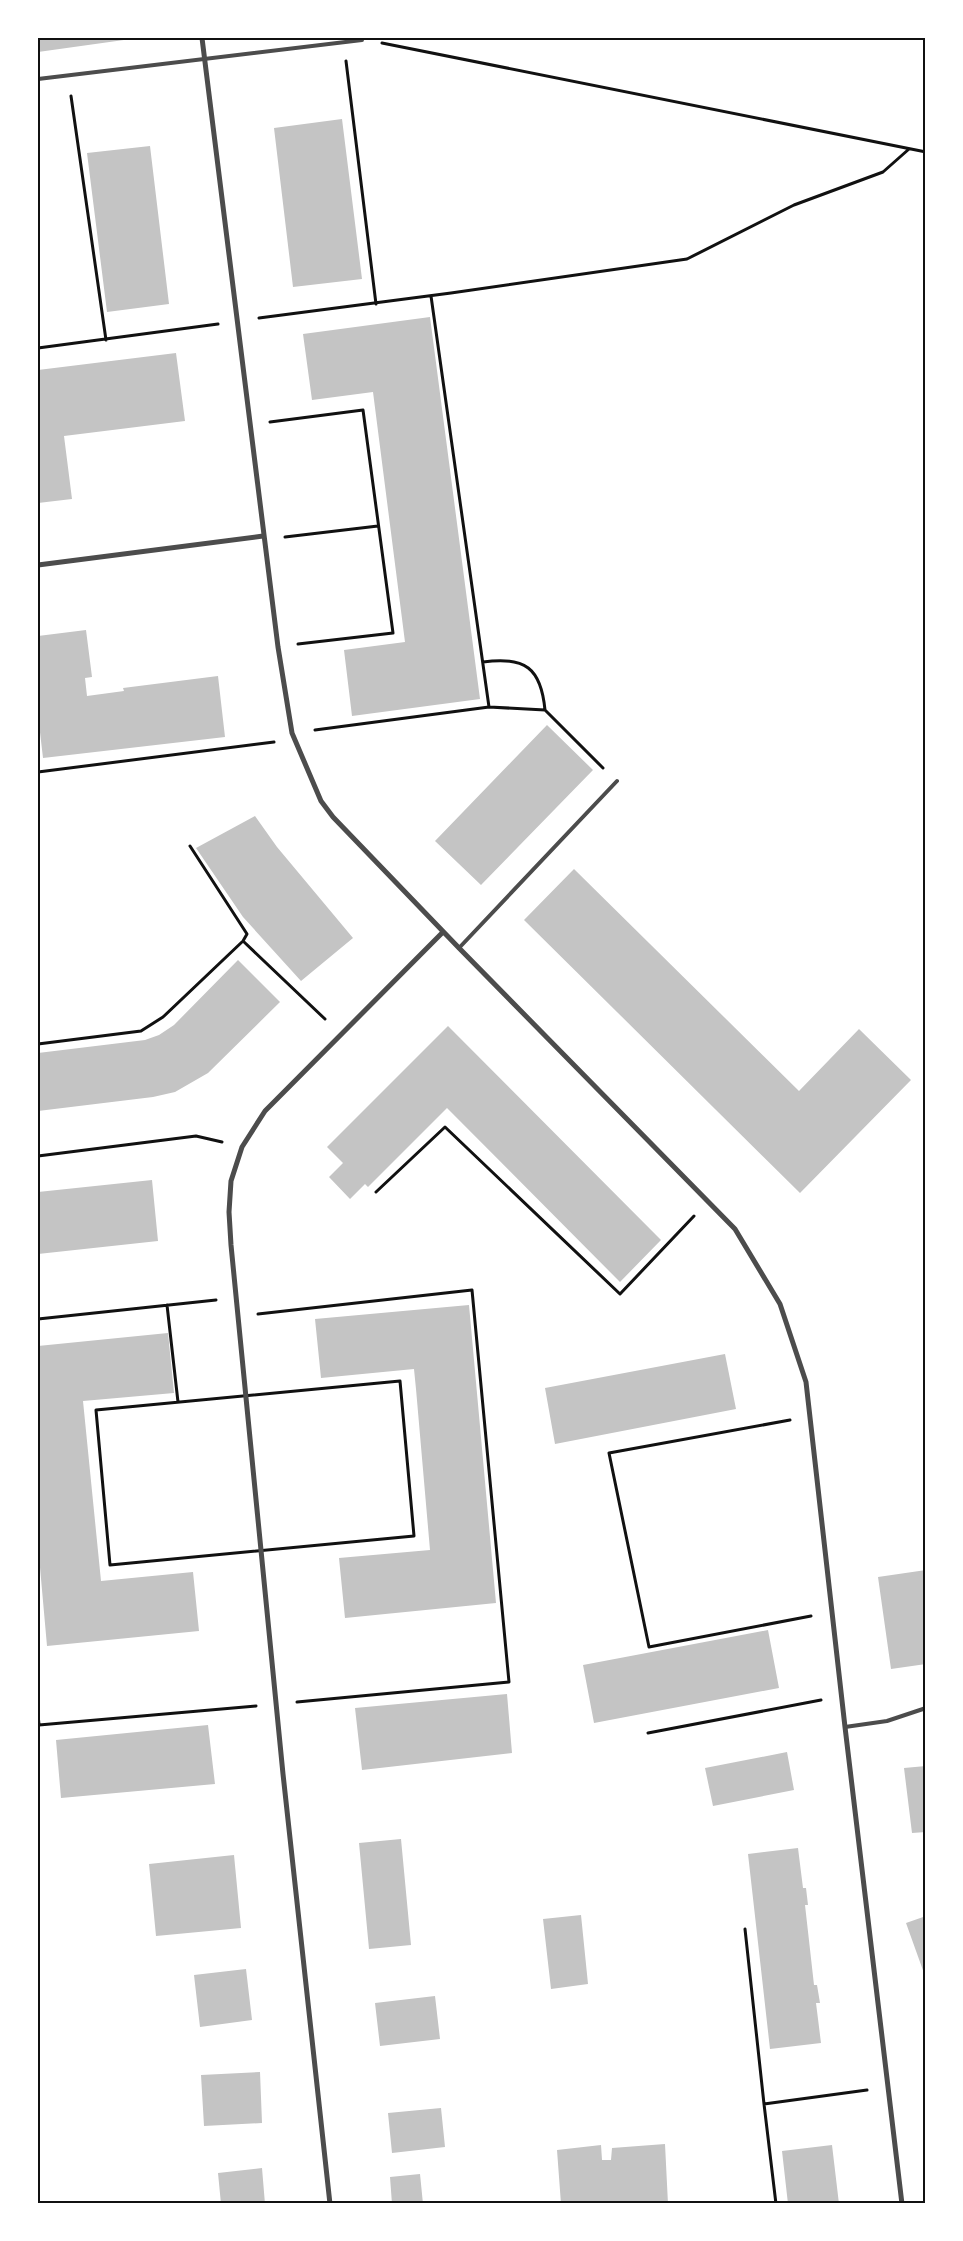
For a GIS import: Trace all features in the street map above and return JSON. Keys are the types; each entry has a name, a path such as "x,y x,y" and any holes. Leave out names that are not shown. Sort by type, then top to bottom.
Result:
{"street":[{"path":"202,38 278,647 292,733 321,801 332,817 443,932 735,1228 780,1304 806,1382 841,1697 902,2204"},
{"path":"38,565 263,536"},
{"path":"330,2204 238,1316 229,1212 231,1181 242,1147 265,1111 443,932"}],"lane":[{"path":"38,79 205,60 362,39"},
{"path":"459,948 617,781"},
{"path":"845,1727 887,1721 926,1708"}],"path":[{"path":"362,39 926,152"},
{"path":"344,42 376,304"},
{"path":"68,75 106,340"},
{"path":"38,348 376,304 687,259 794,205 882,172 909,148"},
{"path":"431,296 489,707"},
{"path":"250,424 362,410 393,633 278,647"},
{"path":"263,536 293,537 378,526"},
{"path":"483,662 502,659 522,664 535,673 543,690 545,710 617,781"},
{"path":"292,733 489,707 545,710"},
{"path":"38,772 294,740"},
{"path":"38,1044 141,1031 163,1017 243,941 247,934 190,846"},
{"path":"243,941 319,1014"},
{"path":"376,1192 445,1127 620,1294 708,1202"},
{"path":"38,1156 196,1136 242,1147"},
{"path":"38,1714 39,1725 509,1682 472,1290 238,1316"},
{"path":"38,1319 237,1298"},
{"path":"167,1305 178,1402"},
{"path":"400,1381 414,1536 110,1566 96,1410 178,1402 400,1381"},
{"path":"810,1418 776,1421 609,1453 649,1647 832,1612"},
{"path":"648,1733 810,1701 841,1697"},
{"path":"745,1929 776,2204"},
{"path":"764,2104 888,2087"}],"building":[{"path":"38,38 131,38 131,39 38,52"},
{"path":"342,119 362,279 293,287 274,128"},
{"path":"150,146 169,304 107,312 87,153"},
{"path":"430,317 480,699 352,716 344,650 405,642 373,392 312,400 303,334"},
{"path":"176,353 185,421 64,436 72,499 38,503 38,370"},
{"path":"86,630 92,677 85,678 87,696 124,691 123,688 218,676 225,737 43,758 38,715 38,636"},
{"path":"547,725 593,770 481,885 435,841"},
{"path":"255,816 277,847 353,938 301,981 243,917 196,848"},
{"path":"574,869 799,1091 859,1029 911,1080 800,1193 524,920"},
{"path":"238,960 280,1002 208,1073 175,1092 153,1097 38,1111 38,1053 145,1040 159,1035 174,1025"},
{"path":"448,1026 661,1240 620,1282 447,1108 368,1187 365,1184 350,1199 329,1177 343,1163 327,1147"},
{"path":"152,1180 158,1241 38,1254 38,1192"},
{"path":"469,1305 496,1603 345,1618 339,1558 430,1550 414,1369 321,1378 315,1319"},
{"path":"168,1333 174,1393 83,1401 101,1581 193,1572 199,1631 47,1646 38,1545 38,1346"},
{"path":"725,1354 736,1409 555,1444 545,1388"},
{"path":"926,1570 926,1664 891,1669 878,1577"},
{"path":"768,1630 779,1688 594,1723 583,1665"},
{"path":"507,1694 512,1753 362,1770 355,1708"},
{"path":"208,1725 215,1784 61,1798 56,1740"},
{"path":"787,1752 794,1790 713,1806 705,1768"},
{"path":"926,1766 926,1832 912,1833 904,1768"},
{"path":"401,1839 411,1945 369,1949 359,1843"},
{"path":"798,1848 803,1888 806,1888 808,1905 805,1905 814,1985 817,1985 820,2003 816,2003 821,2043 770,2049 748,1854"},
{"path":"234,1855 241,1928 156,1936 149,1864"},
{"path":"581,1915 588,1984 551,1989 543,1919"},
{"path":"926,1916 926,1976 925,1976 906,1923"},
{"path":"246,1969 252,2020 200,2027 194,1975"},
{"path":"435,1996 440,2039 380,2046 375,2003"},
{"path":"260,2072 262,2123 204,2126 201,2075"},
{"path":"441,2108 445,2147 392,2153 388,2113"},
{"path":"665,2144 668,2204 561,2204 557,2150 601,2145 602,2160 611,2160 612,2148"},
{"path":"832,2145 839,2204 788,2204 782,2151"},
{"path":"262,2168 265,2204 221,2204 218,2173"},
{"path":"420,2174 423,2204 392,2204 390,2177"}]}
